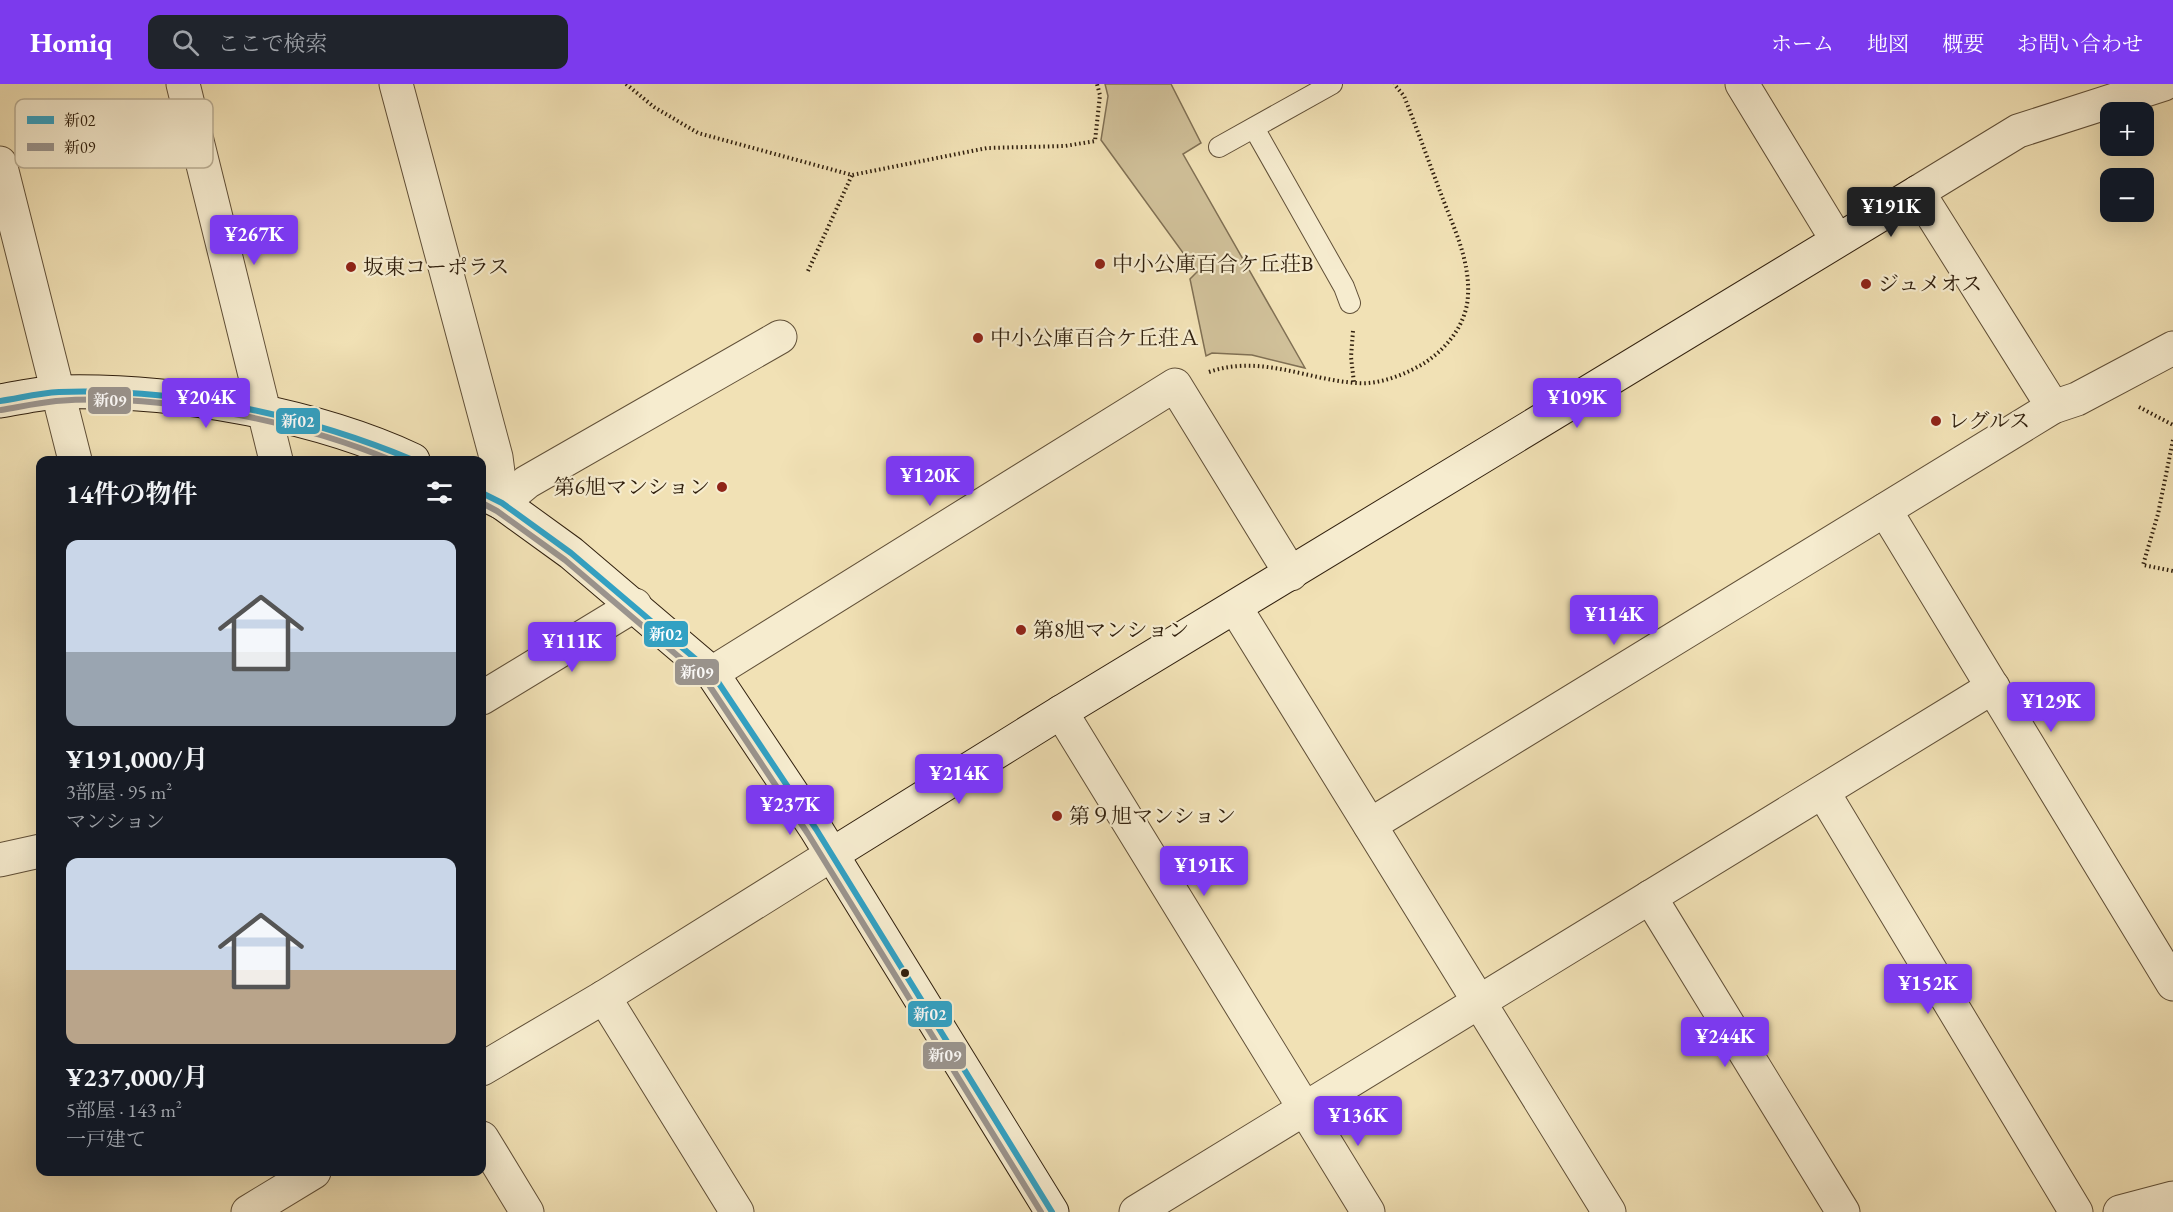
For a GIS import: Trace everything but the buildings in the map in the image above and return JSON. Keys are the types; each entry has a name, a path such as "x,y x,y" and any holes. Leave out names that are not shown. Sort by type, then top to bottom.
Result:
{"street":[{"path":"183,84 187,99"},
{"path":"396,84 496,457 492,498"},
{"path":"1742,84 1838,240"},
{"path":"486,1067 604,997 1060,712 2018,131 2164,84"},
{"path":"0,163 74,456"},
{"path":"204,168 275,456"},
{"path":"1918,192 2053,407"},
{"path":"492,498 527,482 780,337"},
{"path":"1370,825 2053,407 2078,399 2173,348"},
{"path":"712,673 1175,385 1291,574"},
{"path":"0,401 58,392 149,396 264,412 357,439 402,456"},
{"path":"492,498 571,553 635,604 712,673 831,855 1052,1212"},
{"path":"1885,510 2173,984"},
{"path":"486,696 635,604"},
{"path":"1235,607 1609,1212"},
{"path":"1136,1212 1993,687"},
{"path":"1060,712 1368,1212"},
{"path":"1823,792 2076,1212"},
{"path":"0,860 36,852"},
{"path":"1650,897 1843,1212"},
{"path":"604,997 737,1212"},
{"path":"486,1145 527,1212"},
{"path":"248,1212 301,1176"},
{"path":"2120,1212 2173,1198"}],"lane":[{"path":"1219,147 1332,84"},
{"path":"1254,128 1344,287 1350,303"}],"path":[{"path":"626,84 654,106 699,133 852,174 987,148 1065,146 1095,141 1100,95 1097,84"},
{"path":"808,272 852,174"},
{"path":"1350,303 1354,383"},
{"path":"2173,440 2158,513 2142,565 2173,571"}],"shaded area":[{"path":"1105,84 1171,84 1201,143 1183,154 1305,368 1252,355 1212,353 1206,356 1190,279 1197,272 1101,140 1108,96"}],"transit line":[{"name":"新02","path":"0,401 59,392 150,394 195,400 284,417 328,429 402,456"},
{"name":"新09","path":"1,410 56,401 96,400 139,401 182,406 270,422 313,433 380,456"},
{"name":"新02","path":"486,495 502,503 571,553 712,673 816,829 1052,1212"},
{"name":"新09","path":"486,505 565,560 705,679 808,834 1041,1212"}],"place":[{"name":"中小公庫百合ケ丘荘B","path":"1100,264"},
{"name":"坂東コーポラス","path":"351,267"},
{"name":"ジュメオス","path":"1866,284"},
{"name":"中小公庫百合ケ丘荘Ａ","path":"978,338"},
{"name":"レグルス","path":"1936,421"},
{"name":"第6旭マンション","path":"722,487"},
{"name":"第8旭マンション","path":"1021,630"},
{"name":"第９旭マンション","path":"1057,816"}]}
